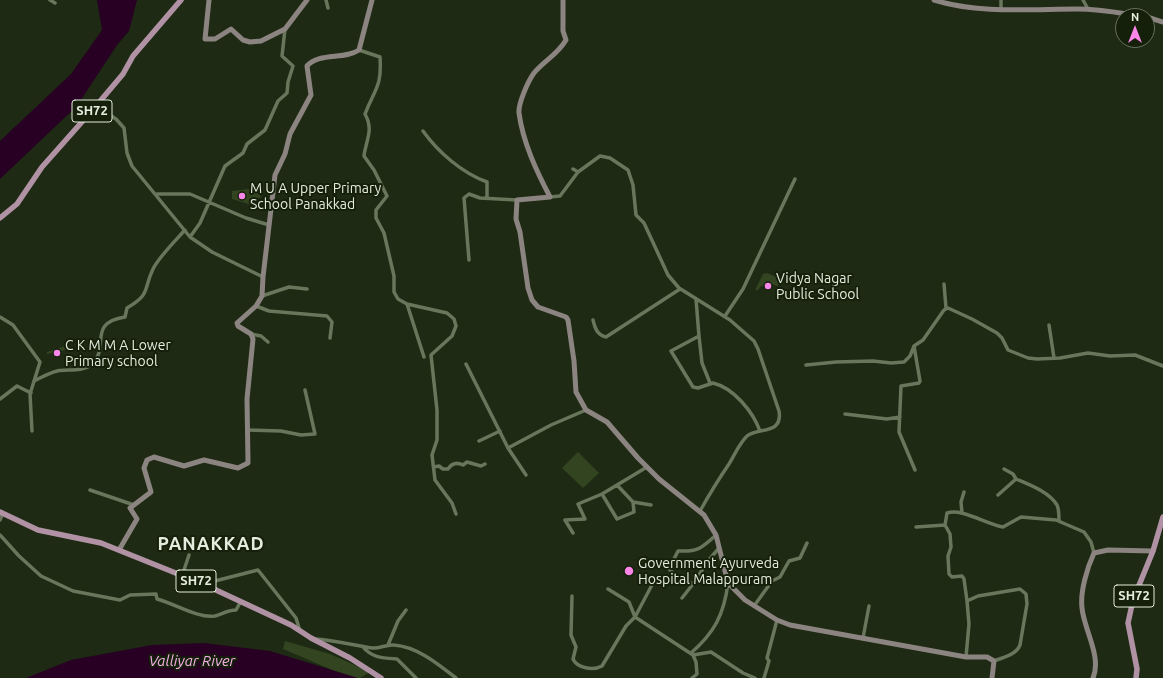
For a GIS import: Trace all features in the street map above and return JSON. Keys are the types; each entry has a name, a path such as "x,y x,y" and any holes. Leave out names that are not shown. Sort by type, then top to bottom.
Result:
{"main road":[{"name":"SH72","path":"0,218 17,204 42,167 123,74 133,56 181,0"},
{"name":"SH72","path":"1,512 38,530 101,543 203,584 291,625 311,638 350,658 381,678"},
{"name":"SH72","path":"1136,678 1137,669 1128,623 1133,600 1153,551 1163,517"}],"street":[{"path":"50,0 55,4"},
{"path":"209,0 205,39 215,39 231,29 243,40 250,42 261,41 285,29 307,0"},
{"path":"326,0 328,8"},
{"path":"359,50 372,0"},
{"path":"550,197 532,160 519,112 525,92 534,73 562,48 566,40 563,32 563,0"},
{"path":"934,0 966,7 1088,10 1115,13"},
{"path":"1001,0 1002,8"},
{"path":"1083,0 1088,10"},
{"path":"190,237 200,224 225,166 243,153 247,144 264,130 278,102 287,93 288,82 293,66 282,56 285,29"},
{"path":"268,342 261,336 251,334 240,328 237,322 256,306 262,296 262,277 275,175 285,154 290,134 310,95 307,66 310,62 322,58 349,55 359,50 380,57 381,74 378,87 365,114 370,133 365,146 364,156 374,170 387,196 386,200 376,210 376,218 384,233 394,276 394,292 398,299 407,304 447,313 454,318 456,326 452,336 432,355 437,410 437,440 432,455 435,480 452,503 456,514"},
{"path":"96,106 116,119 124,128 128,153 132,166 157,194 190,237 212,252 262,277"},
{"path":"423,131 428,138 463,171 487,182 487,198"},
{"path":"469,260 464,198 469,194 480,198 517,200 560,196 578,172 600,156 610,158 628,170 633,185 636,215 644,223 668,275 680,289 725,316 756,345 780,415 777,424 768,430 760,431 748,436 740,444 700,511"},
{"path":"573,169 578,172"},
{"path":"725,316 743,289 795,178"},
{"path":"157,194 190,194 246,218 269,225"},
{"path":"517,200 516,219 520,232 528,288 532,300 538,307 566,317 574,361 576,392 586,410 614,427 647,467 674,493 700,511 716,535 728,583 726,604 718,623 692,654"},
{"path":"34,381 57,371 80,369 91,365 99,354 101,334 104,326 110,320 125,317 127,308 144,297 153,268 164,253 185,230"},
{"path":"806,365 873,361 891,363 904,362 910,356 914,346 923,340 946,308 944,284"},
{"path":"262,296 290,287 307,289"},
{"path":"593,320 596,330 601,336 606,337 680,289"},
{"path":"696,299 702,363 710,383"},
{"path":"407,304 424,357"},
{"path":"256,306 269,311 326,316 332,322 330,338"},
{"path":"946,308 991,330 999,336 1005,347 1013,353 1028,358 1054,358 1088,353 1110,356 1135,355 1163,366"},
{"path":"0,316 18,330 40,362 30,393 32,431"},
{"path":"1049,324 1054,358"},
{"path":"119,550 137,519 130,508 151,492 144,468 148,460 154,457 184,466 204,460 238,468 248,463 247,399 254,343 251,334"},
{"path":"699,336 671,351 692,387 698,388 710,383 716,384 735,395 760,431"},
{"path":"914,346 920,381 919,383 901,386 899,432 915,470"},
{"path":"466,364 508,448 526,475"},
{"path":"0,399 17,386 30,393"},
{"path":"247,430 281,431 300,435 315,434 305,390"},
{"path":"508,448 551,424 586,410"},
{"path":"845,414 887,419 900,417"},
{"path":"479,442 500,431"},
{"path":"434,467 439,466 443,469 448,469 451,465 458,463 464,465 467,462 481,466 485,464"},
{"path":"573,533 565,520 585,519 578,504 602,494 647,467"},
{"path":"1004,469 1013,474 1016,479 1049,496 1058,506 1059,521"},
{"path":"998,494 1016,479"},
{"path":"617,485 633,502 651,505"},
{"path":"90,490 134,505"},
{"path":"962,513 961,502 964,492"},
{"path":"602,494 617,519 634,512 633,502"},
{"path":"966,657 969,624 967,601 964,579 962,576 952,577 949,574 948,556 951,547 950,534 945,525 947,513 954,511 983,522 1004,527 1021,517 1059,521 1084,532 1092,542 1094,553 1087,568 1082,608 1095,657 1095,672 1093,678"},
{"path":"0,520 1,512"},
{"path":"916,527 945,525"},
{"path":"0,535 18,556 41,576 73,591 120,600 130,595 156,594 157,599 193,613 213,616 236,610 241,601"},
{"path":"693,584 676,576 669,569 678,551 691,552 701,549 716,535"},
{"path":"754,606 772,581 780,577 789,561 800,558 807,543"},
{"path":"682,598 708,561 720,547"},
{"path":"1094,553 1108,550 1153,551"},
{"path":"182,576 189,555"},
{"path":"203,584 258,570 296,618 301,632"},
{"path":"572,596 571,634 576,648 573,659 577,665 591,669 602,666 626,626 635,616 653,582"},
{"path":"728,583 745,600 777,620 790,626 966,657 987,657 994,661"},
{"path":"608,589 629,602 635,616 692,654 696,662 696,674 692,678"},
{"path":"967,601 978,596 1015,589 1020,589 1026,594 1027,604 1023,635 1018,650 994,661"},
{"path":"863,638 868,606"},
{"path":"388,645 398,620 406,610"},
{"path":"764,678 769,661 767,658 777,620"},
{"path":"311,638 333,640 376,648 388,645 414,650 439,665 456,678"},
{"path":"362,646 369,654 379,658 397,659 416,678"},
{"path":"692,654 711,652 743,673 755,678"},
{"path":"992,678 994,661"}],"green space":[{"path":"250,184 253,184 261,197 257,199 255,206 232,199 232,191 249,189"},
{"path":"767,273 781,279 778,286 771,284 766,287 761,286 758,290 755,290 763,274"},
{"path":"65,346 66,350 47,354 47,352"},
{"path":"578,452 599,473 583,488 562,468"},
{"path":"285,641 330,654 370,672 360,678 351,678 283,649"}],"water":[{"path":"97,0 137,0 129,31 117,45 77,106 0,179 0,141 71,74 102,30"},
{"name":"Valliyar River","path":"204,643 270,651 358,678 26,678 71,660 152,645"}],"place":[{"name":"M U A Upper Primary School Panakkad","path":"242,196"},
{"name":"Vidya Nagar Public School","path":"768,286"},
{"name":"C K M M A Lower Primary school","path":"57,353"},
{"name":"Government Ayurveda Hospital Malappuram","path":"629,571"}],"district":[{"name":"PANAKKAD","path":"211,544"}]}
